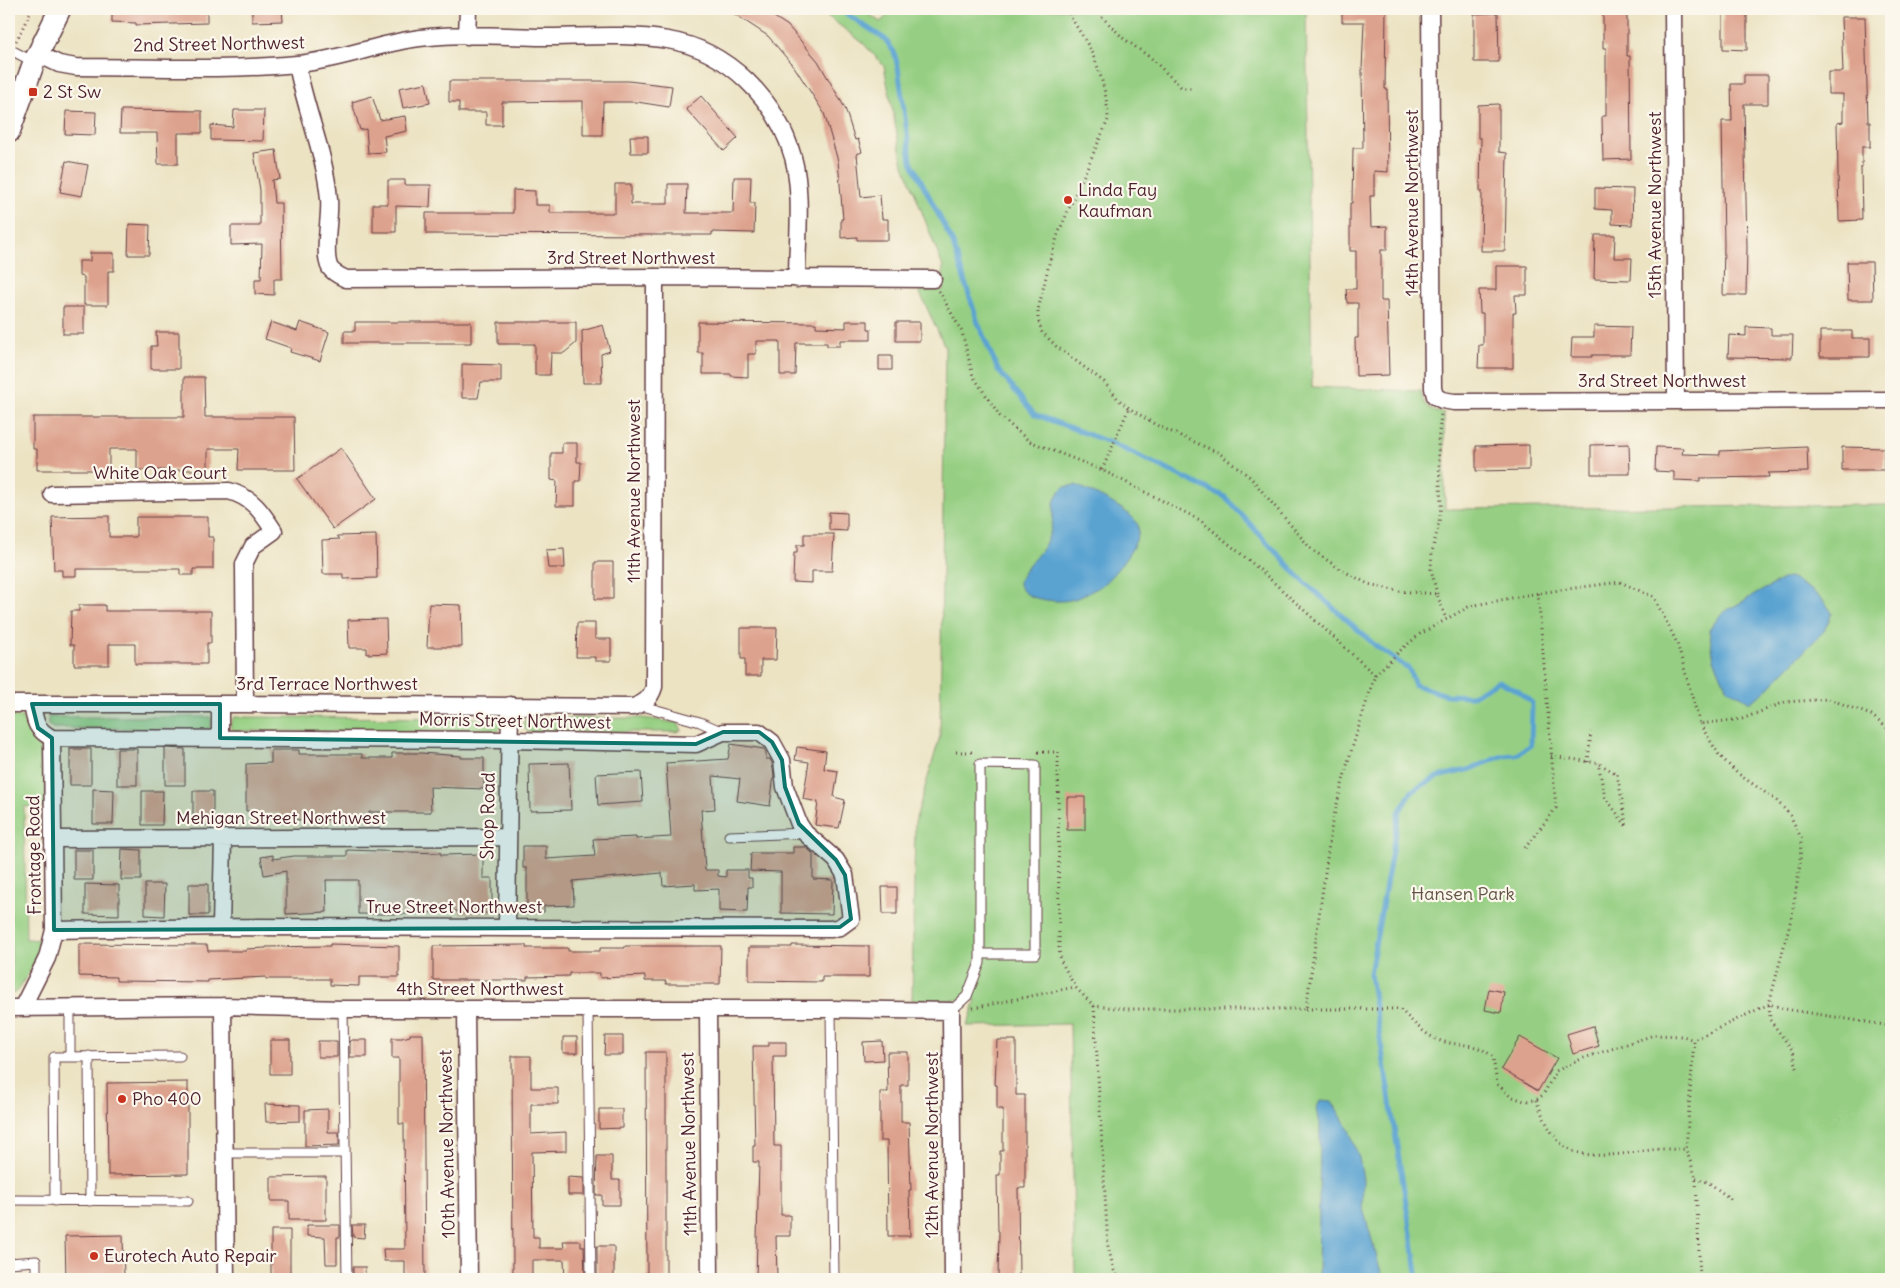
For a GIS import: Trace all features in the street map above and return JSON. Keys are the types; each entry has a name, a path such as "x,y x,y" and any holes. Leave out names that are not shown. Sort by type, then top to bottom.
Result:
{"street":[{"path":"9,132 36,58 60,9"},
{"path":"467,36 468,9"},
{"name":"14th Avenue Northwest","path":"1430,9 1433,388 1438,398"},
{"name":"15th Avenue Northwest","path":"1674,9 1676,401"},
{"name":"2nd Street Northwest","path":"36,58 76,67 248,67 297,64 334,59 408,40 467,36 634,37 666,39 678,42 722,62 741,76 771,108 784,133 793,158 797,183 797,279"},
{"name":"3rd Street Northwest","path":"297,64 301,86 315,129 325,171 329,201 327,257 333,271 346,279 654,277 932,279"},
{"name":"11th Avenue Northwest","path":"642,704 650,699 654,687 654,277"},
{"name":"3rd Street Northwest","path":"1438,398 1454,402 1891,400"},
{"name":"White Oak Court","path":"52,494 229,491 244,495 261,511 274,531 253,546 244,564 245,704"},
{"name":"3rd Terrace Northwest","path":"9,704 633,707 642,704"},
{"path":"32,704 38,728 52,738"},
{"path":"220,704 220,738"},
{"name":"Shop Road","path":"507,928 510,705"},
{"name":"Morris Street Northwest","path":"52,738 510,740 696,744 723,732 759,732 772,742 782,760 785,787 798,824 805,833 836,860 845,875 851,919"},
{"name":"Frontage Road","path":"15,1008 47,958 54,930 52,738"},
{"name":"Mehigan Street Northwest","path":"54,839 508,837"},
{"path":"221,927 223,839"},
{"name":"True Street Northwest","path":"54,930 221,927 832,929 840,928 851,919"},
{"path":"223,1006 226,1279"},
{"name":"4th Street Northwest","path":"15,1008 223,1006 343,1009 831,1009 952,1011"},
{"name":"10th Avenue Northwest","path":"466,1009 469,1279"},
{"name":"11th Avenue Northwest","path":"708,1009 710,1279"},
{"name":"12th Avenue Northwest","path":"952,1011 953,1279"}],"lane":[{"path":"10,50 36,58"},
{"path":"642,704 700,722 723,732"},
{"path":"952,1011 967,996 980,963 980,954 980,764 1035,765 1035,954 980,954"},
{"path":"729,836 805,833"},
{"path":"70,1008 70,1057"},
{"path":"343,1009 347,1279"},
{"path":"588,1009 591,1279"},
{"path":"831,1009 834,1279"},
{"path":"89,1056 90,1201"},
{"path":"56,1201 54,1057 180,1056"},
{"path":"224,1153 344,1153"},
{"path":"9,1200 188,1201"},
{"path":"9,1263 36,1262 36,1279"}],"path":[{"path":"10,50 32,9"},
{"path":"1067,9 1096,63 1108,108 1108,120 1054,244 1042,290 1038,319 1042,332 1104,382 1118,400 1129,408 1156,426 1220,453 1250,477 1311,549 1340,569 1368,584 1398,591 1437,594"},
{"path":"1090,9 1099,14 1124,38 1151,58 1182,88 1192,88"},
{"path":"932,279 962,332 973,376 1000,416 1029,441 1102,470 1200,520 1258,568 1375,675"},
{"path":"1438,398 1440,505 1439,523 1432,552 1431,569 1446,619"},
{"path":"1102,470 1129,408"},
{"path":"1306,1009 1332,822 1349,758 1375,675 1420,634 1470,606 1538,593 1620,582 1654,597 1677,643 1700,724 1718,755 1737,773 1776,800 1790,815 1801,838 1800,865 1792,915 1768,1004 1770,1020 1793,1051 1797,1068"},
{"path":"1525,848 1556,808 1538,593"},
{"path":"1700,724 1742,719 1785,702 1829,699 1871,715 1891,731"},
{"path":"1588,762 1591,732"},
{"path":"1551,756 1598,763 1618,774 1627,827 1605,797 1598,763"},
{"path":"952,1011 1075,988"},
{"path":"1119,1279 1114,1270 1108,1247 1094,1006 1129,1009 1400,1009 1420,1028 1440,1040 1484,1049 1494,1057 1498,1084 1510,1096 1524,1100 1536,1100 1543,1095 1556,1071 1581,1059 1654,1035 1683,1036 1694,1040 1768,1004 1785,1009 1891,1026"},
{"path":"1694,1040 1686,1149 1696,1178 1700,1279"},
{"path":"1536,1100 1555,1136 1565,1146 1580,1153 1623,1155 1653,1150 1686,1149"},
{"path":"1696,1178 1708,1182 1732,1200"}],"highlighted area":[{"path":"32,704 220,704 220,738 696,744 723,732 759,732 772,742 782,760 785,787 799,824 836,860 845,875 851,919 840,927 54,930 52,738 38,728"}],"green space":[{"name":"Hansen Park","path":"818,9 862,9 880,22 895,9 1306,9 1312,387 1420,391 1423,401 1431,410 1444,413 1445,509 1891,505 1891,1279 1075,1279 1070,1024 967,1026 976,1000 912,1000 915,822 940,736 945,347 919,291 943,290 943,267 902,160 884,66 863,43"},
{"path":"9,716 22,717 45,759 46,806 24,807 26,939 42,940 45,942 43,949 17,992 11,994"},
{"path":"49,717 210,717 212,722 209,729 53,728 48,725"},
{"path":"234,717 499,718 502,725 497,732 234,731 230,724"},
{"path":"526,718 643,718 678,723 682,730 677,732 528,732 524,725"}],"water":[{"path":"1076,485 1109,501 1133,518 1139,530 1137,538 1127,557 1101,586 1067,601 1051,601 1033,597 1021,589 1020,580 1025,570 1048,539 1053,521 1055,498 1064,487"},
{"path":"1790,578 1819,596 1832,613 1824,631 1762,694 1750,702 1726,687 1714,659 1709,630 1722,613 1783,579"},
{"path":"1320,1100 1332,1101 1349,1130 1359,1158 1363,1179 1362,1205 1383,1279 1318,1279 1320,1125 1317,1108"}],"building":[{"path":"112,9 207,9 207,23 136,25 136,23 112,22"},
{"path":"252,9 282,9 283,21 252,22"},
{"path":"727,9 762,9 788,26 818,61 845,108 855,140 858,139 862,152 857,154 861,197 880,195 882,219 888,219 888,240 857,240 857,237 841,238 841,219 843,219 838,161 824,113 795,68 768,36"},
{"path":"1342,9 1386,9 1385,89 1387,89 1388,172 1374,171 1374,196 1370,196 1371,227 1387,226 1387,250 1381,250 1381,301 1387,301 1389,375 1356,376 1355,338 1358,338 1358,303 1347,303 1346,289 1356,289 1356,251 1350,251 1350,203 1352,203 1353,148 1363,148 1362,70 1364,22 1342,22"},
{"path":"1603,9 1627,9 1627,56 1630,56 1631,159 1603,160 1602,116 1606,116 1606,48 1603,48"},
{"path":"1723,9 1747,9 1747,50 1723,49"},
{"path":"1498,13 1499,62 1474,62 1474,14"},
{"path":"1841,17 1865,17 1870,147 1862,147 1862,220 1839,221 1837,123 1843,122 1843,94 1828,94 1828,72 1843,72"},
{"path":"1744,75 1768,75 1768,104 1744,104 1747,247 1746,295 1723,295 1722,121 1732,121 1731,84 1744,84"},
{"path":"449,81 628,81 672,86 669,107 637,102 603,102 602,135 583,135 583,101 502,102 502,125 486,125 486,112 459,112 459,102 449,102"},
{"path":"426,83 430,103 403,108 399,88"},
{"path":"372,96 380,120 405,116 407,131 384,136 386,152 368,153 366,129 360,130 352,102"},
{"path":"701,96 738,138 724,151 686,109"},
{"path":"1499,104 1499,152 1507,153 1505,251 1481,251 1481,138 1478,138 1478,105"},
{"path":"121,110 202,111 202,133 178,133 178,164 158,164 157,133 120,133"},
{"path":"234,110 264,110 263,141 211,140 211,125 233,127"},
{"path":"66,111 96,112 95,135 65,134"},
{"path":"630,136 648,136 648,153 631,153"},
{"path":"276,150 280,179 272,180 274,203 281,203 282,279 274,279 274,295 255,294 255,279 261,279 262,244 231,245 231,226 260,226 260,190 254,153"},
{"path":"66,161 88,165 82,196 60,192"},
{"path":"734,177 751,177 750,203 755,203 754,233 712,232 712,235 426,234 426,213 513,213 513,190 535,191 535,205 550,205 550,213 615,213 615,184 631,184 631,204 668,204 668,184 687,184 686,213 733,213"},
{"path":"388,180 405,180 405,185 431,185 430,207 396,206 396,232 373,232 373,204 388,204"},
{"path":"1595,188 1633,189 1632,225 1612,224 1612,210 1595,209"},
{"path":"129,224 150,225 149,255 128,255"},
{"path":"1595,235 1615,235 1614,258 1632,258 1631,280 1594,279"},
{"path":"90,253 114,253 114,271 108,271 108,305 84,305 84,277 79,276 79,261 90,261"},
{"path":"1847,262 1872,262 1873,300 1848,300"},
{"path":"1496,266 1527,266 1527,295 1515,295 1516,313 1513,313 1513,368 1478,368 1479,345 1483,345 1483,313 1480,313 1479,290 1496,290"},
{"path":"63,307 84,307 84,334 63,334"},
{"path":"846,321 868,321 868,329 871,329 871,340 840,340 840,346 827,346 827,343 796,343 795,375 780,375 780,341 756,341 756,354 748,354 748,377 731,376 731,374 703,374 703,353 698,353 698,322 816,323 816,327 846,328"},
{"path":"271,322 297,331 300,322 329,332 320,361 290,352 291,348 265,339"},
{"path":"355,322 471,322 471,343 344,343 344,331 355,331"},
{"path":"498,322 576,322 576,343 564,353 551,353 550,375 535,375 535,344 498,344"},
{"path":"896,322 920,322 920,341 896,341"},
{"path":"603,325 610,351 601,354 602,383 583,383 582,331"},
{"path":"1594,326 1631,327 1630,355 1571,357 1572,337 1594,337"},
{"path":"1746,327 1771,328 1771,335 1793,335 1792,358 1728,357 1729,335 1746,336"},
{"path":"1820,331 1852,331 1852,338 1870,338 1870,357 1820,357"},
{"path":"156,332 179,332 179,369 151,369 151,346 157,346"},
{"path":"879,356 892,356 892,370 879,370"},
{"path":"462,364 501,365 501,382 481,382 478,398 462,398"},
{"path":"184,377 204,377 205,417 294,417 295,470 238,470 239,449 208,449 208,470 137,470 137,449 109,449 109,470 37,470 37,449 33,449 33,417 184,417"},
{"path":"562,443 577,443 577,462 581,462 580,481 575,481 575,506 556,506 557,481 551,480 551,453 562,453"},
{"path":"1629,444 1630,474 1591,474 1591,445"},
{"path":"1529,445 1529,470 1476,471 1476,446"},
{"path":"1656,447 1683,448 1682,454 1720,455 1720,451 1807,447 1808,472 1768,473 1769,477 1700,478 1700,481 1674,480 1674,472 1655,471"},
{"path":"1842,447 1884,448 1884,470 1842,470"},
{"path":"341,448 376,499 333,529 297,479"},
{"path":"829,512 847,513 847,531 829,530"},
{"path":"109,516 109,537 136,537 136,517 208,517 208,537 213,537 213,569 193,569 193,575 180,575 180,569 76,569 76,576 62,576 62,570 54,570 52,517"},
{"path":"804,534 834,534 832,571 812,571 812,583 793,582 794,553 797,553 797,545 804,545"},
{"path":"376,535 377,578 343,579 343,574 323,574 322,540 340,539 337,536"},
{"path":"564,549 565,568 548,568 546,550"},
{"path":"595,562 613,562 613,599 595,599"},
{"path":"429,604 461,605 462,647 427,647"},
{"path":"79,605 105,605 105,611 211,611 211,643 207,643 207,664 135,664 135,644 109,644 109,665 74,665 74,645 70,645 71,611 79,611"},
{"path":"386,619 387,653 367,654 367,648 349,648 348,620"},
{"path":"577,623 595,623 595,639 611,639 611,661 595,661 595,657 576,657"},
{"path":"741,628 777,628 776,660 761,660 761,676 745,676 745,659 741,659"},
{"path":"731,744 764,749 766,759 770,759 772,763 774,775 770,806 737,801 740,779 713,776 715,809 701,810 705,870 718,870 718,876 726,877 726,870 748,870 748,878 752,878 752,887 748,887 747,912 719,911 719,889 695,890 695,884 663,886 662,873 573,881 574,905 544,906 544,912 527,913 527,868 523,868 523,846 546,846 546,859 595,856 593,839 671,837 666,763 728,759"},
{"path":"797,747 826,751 824,769 838,771 834,797 845,800 839,828 815,825 818,802 803,799 809,762 795,760"},
{"path":"165,748 185,749 185,785 165,785"},
{"path":"70,749 91,749 91,785 70,785"},
{"path":"117,749 137,749 137,785 117,785"},
{"path":"271,750 299,750 299,754 362,754 362,758 392,758 392,753 421,753 461,756 461,758 484,758 484,789 430,787 431,812 369,812 369,819 280,820 280,814 253,814 253,811 246,811 246,764 271,763"},
{"path":"569,763 571,810 530,811 529,764"},
{"path":"641,772 643,802 598,805 596,774"},
{"path":"93,789 114,790 113,824 93,824"},
{"path":"142,791 163,791 162,825 142,825"},
{"path":"193,791 213,791 213,825 193,825"},
{"path":"1067,797 1085,797 1085,830 1067,830"},
{"path":"793,847 806,847 813,854 813,879 833,880 832,914 781,913 781,872 750,871 751,853 793,853"},
{"path":"122,849 141,850 141,880 121,880"},
{"path":"74,850 93,850 93,880 74,880"},
{"path":"347,850 441,853 441,855 483,854 483,878 492,878 492,913 460,913 460,911 358,914 358,880 326,880 327,912 286,914 286,871 264,875 261,857 273,855 273,859 294,856 347,856"},
{"path":"85,884 119,885 119,915 85,914"},
{"path":"145,884 165,884 164,916 145,915"},
{"path":"189,884 208,884 208,915 189,915"},
{"path":"882,887 897,887 897,914 883,914"},
{"path":"79,944 207,945 208,951 246,951 246,949 266,947 330,946 330,944 399,946 399,977 359,977 359,986 330,985 330,979 266,979 266,977 208,980 208,982 116,981 116,977 79,976"},
{"path":"526,945 526,948 568,948 568,951 600,951 600,948 625,948 625,946 721,946 720,984 666,984 666,981 645,981 645,976 600,978 600,973 569,973 569,976 527,977 527,980 433,980 433,946"},
{"path":"792,945 869,946 869,977 822,977 822,982 749,981 749,947 792,947"},
{"path":"1489,989 1504,992 1501,1013 1485,1010"},
{"path":"1593,1026 1599,1046 1573,1054 1567,1034"},
{"path":"410,1034 423,1034 425,1279 405,1279 405,1261 384,1261 383,1249 405,1249 404,1124 399,1124 399,1058 392,1058 392,1038 402,1038 410,1036"},
{"path":"605,1036 623,1036 623,1055 604,1055"},
{"path":"563,1037 577,1037 577,1053 563,1053"},
{"path":"1520,1037 1557,1058 1538,1091 1501,1069"},
{"path":"270,1040 290,1040 290,1074 270,1074"},
{"path":"352,1040 367,1040 367,1057 350,1057 350,1042"},
{"path":"997,1040 1016,1040 1016,1095 1025,1095 1025,1188 1018,1188 1019,1279 998,1279 997,1175 1000,1175 1000,1151 1003,1151 1003,1109 997,1109 997,1085 995,1085"},
{"path":"318,1041 337,1041 337,1057 318,1057"},
{"path":"882,1041 883,1060 864,1061 863,1042"},
{"path":"769,1042 786,1042 786,1056 773,1056 774,1146 781,1146 781,1215 790,1215 790,1236 776,1236 777,1279 756,1279 759,1162 753,1162 753,1146 755,1146 753,1046 769,1046"},
{"path":"646,1052 666,1052 666,1279 647,1279"},
{"path":"887,1052 908,1052 908,1085 901,1085 901,1122 909,1122 910,1236 888,1236 887,1141 880,1141 880,1092 888,1092"},
{"path":"512,1056 531,1056 531,1088 558,1088 558,1104 531,1104 531,1134 566,1132 566,1151 532,1152 533,1237 539,1237 539,1248 564,1248 563,1241 581,1241 581,1246 584,1246 585,1279 565,1279 564,1260 532,1260 532,1279 513,1279"},
{"path":"188,1082 188,1174 108,1175 107,1083"},
{"path":"265,1104 300,1105 300,1121 266,1122"},
{"path":"328,1109 328,1132 339,1132 339,1145 305,1146 305,1110"},
{"path":"599,1109 622,1109 622,1128 599,1129"},
{"path":"597,1156 612,1156 612,1180 620,1180 620,1205 602,1205 602,1195 596,1195"},
{"path":"326,1176 326,1220 289,1220 289,1201 271,1201 271,1177"},
{"path":"568,1177 584,1178 584,1195 568,1195"},
{"path":"307,1225 340,1225 340,1237 337,1237 337,1264 326,1264 325,1237 307,1236"},
{"path":"352,1225 365,1225 364,1238 353,1237"},
{"path":"271,1230 290,1230 290,1279 271,1279"},
{"name":"Eurotech Auto Repair","path":"123,1235 124,1279 66,1279 65,1236"},
{"path":"597,1246 614,1246 614,1279 597,1279"},
{"path":"353,1267 365,1267 365,1279 353,1279"}],"waterway":[{"path":"839,9 885,39 894,52 898,67 911,161 952,241 978,323 998,370 1034,414 1111,443 1225,497 1300,578 1377,647 1409,669 1415,685 1446,695 1472,696 1499,681 1518,691 1532,703 1531,745 1516,755 1502,756 1471,769 1437,777 1412,791 1399,812 1370,974 1418,1279"}],"place":[{"name":"2 St Sw","path":"33,92"},
{"name":"Linda Fay Kaufman","path":"1068,200"},
{"name":"Pho 400","path":"122,1099"},
{"name":"Eurotech Auto Repair","path":"94,1256"}]}
